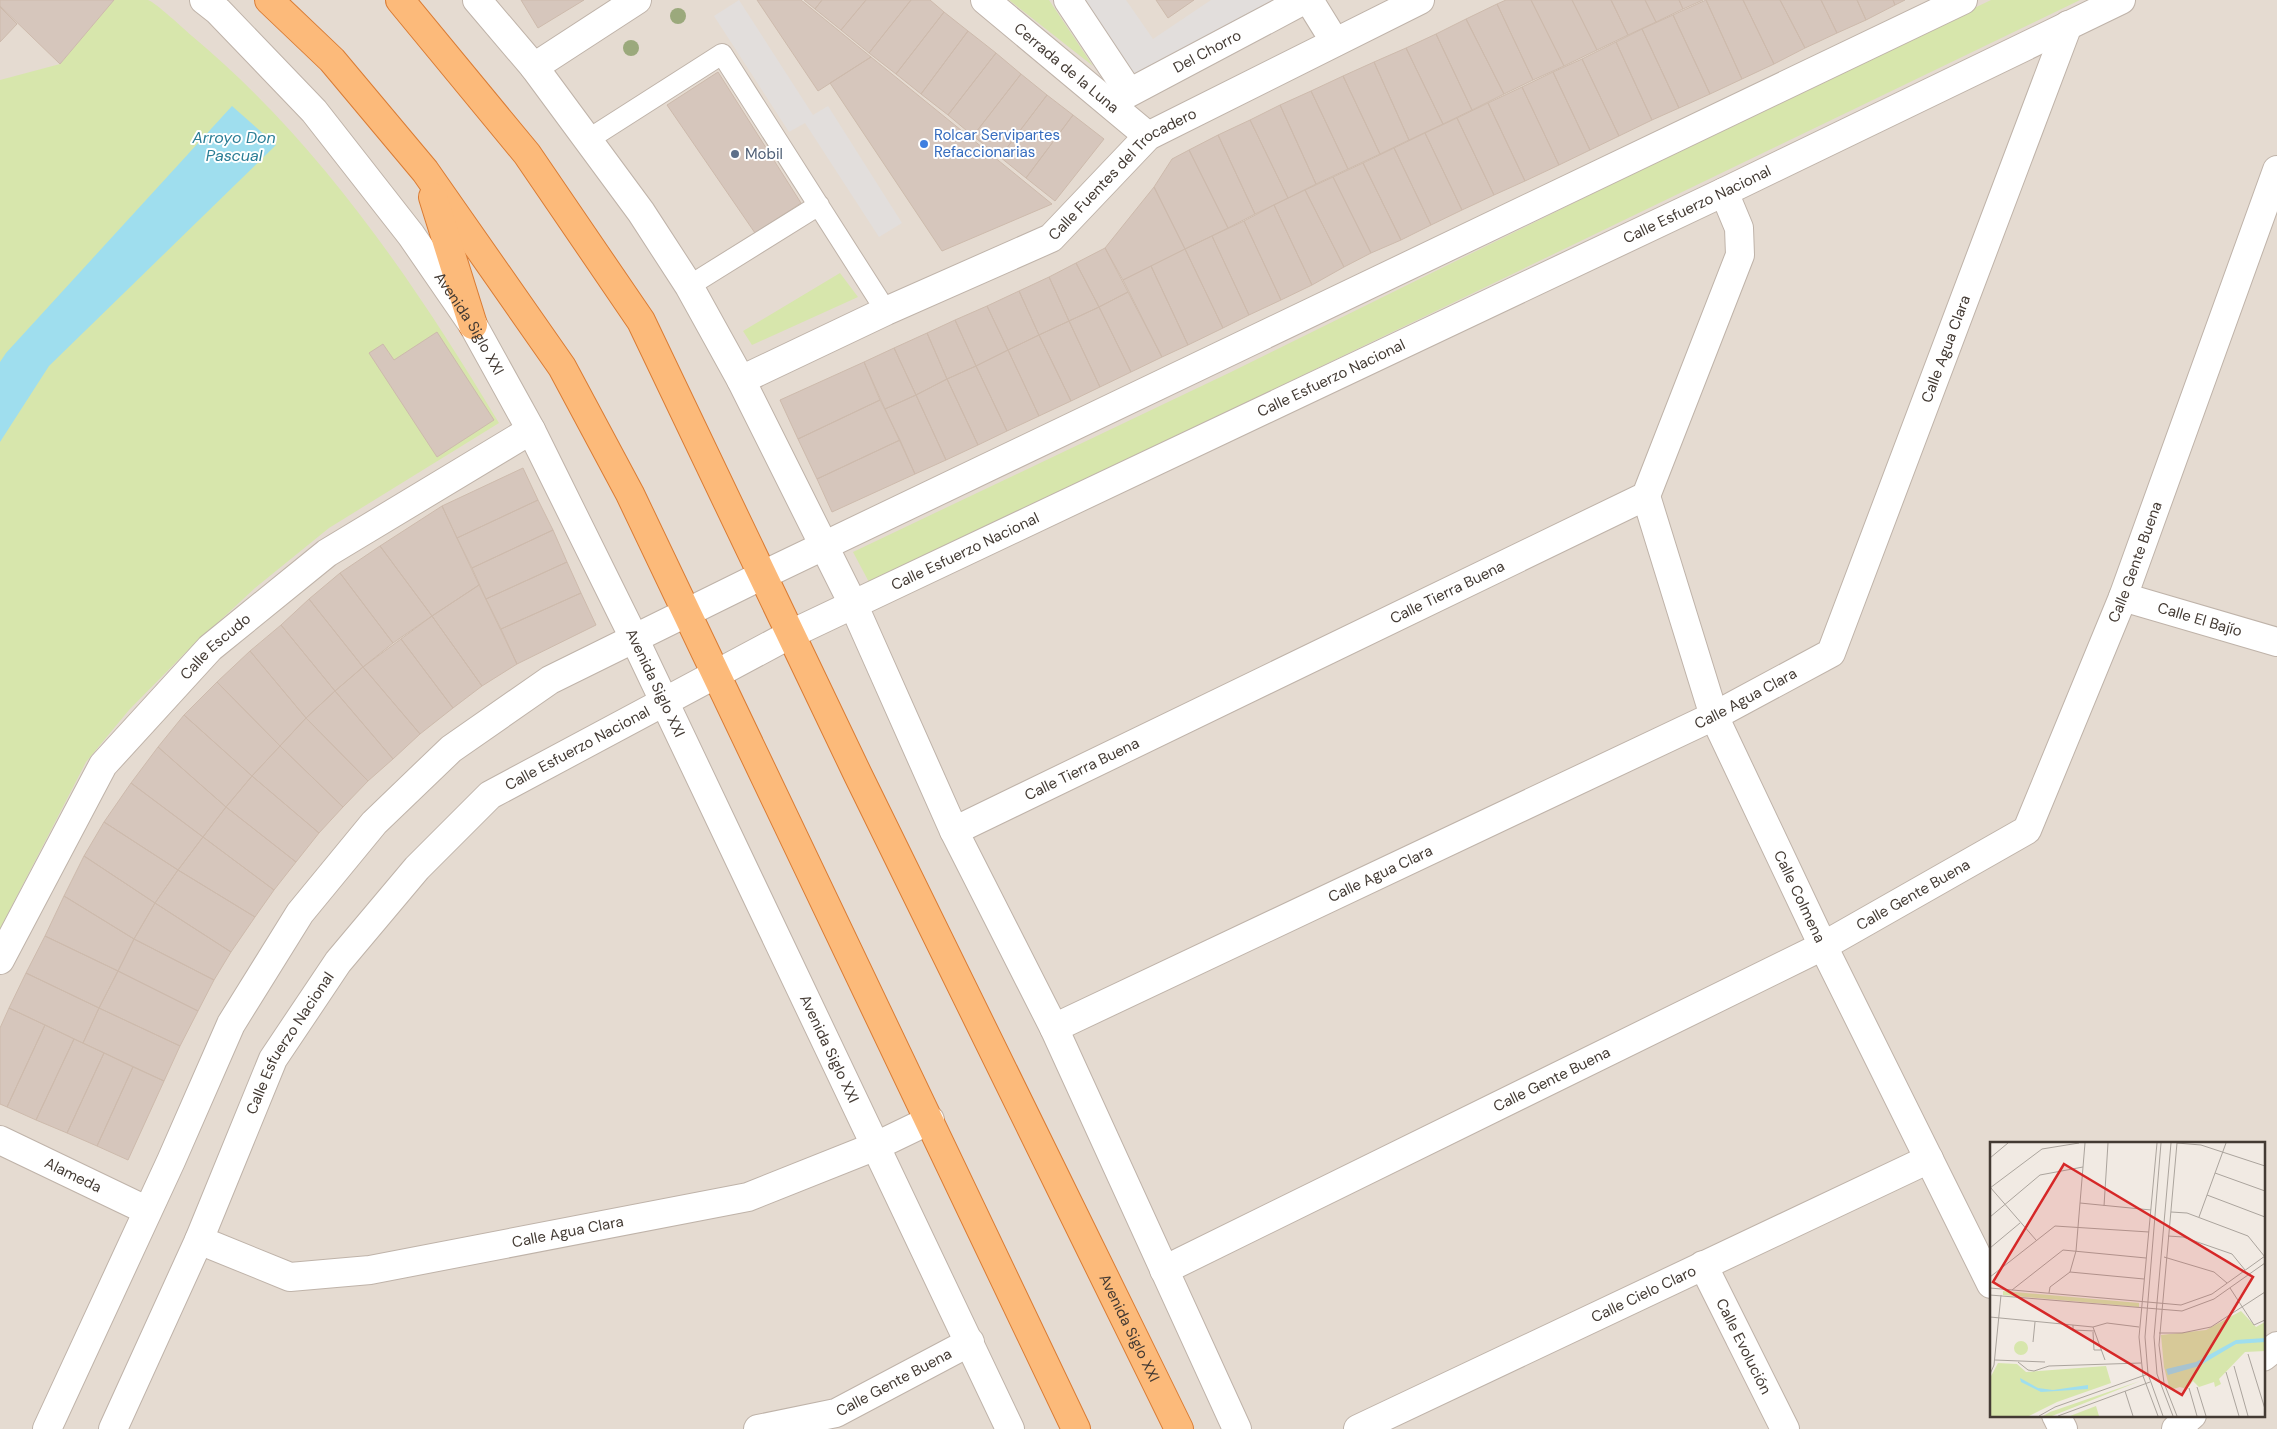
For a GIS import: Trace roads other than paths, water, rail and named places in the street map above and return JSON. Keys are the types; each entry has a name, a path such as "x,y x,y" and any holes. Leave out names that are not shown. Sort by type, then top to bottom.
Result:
{"highway":[{"path":"269,0 332,60 426,171 562,367 630,494 688,613 1076,1429"},
{"name":"Avenida Siglo XXI","path":"400,0 527,154 641,321 791,634 1179,1429"},
{"path":"426,171 473,325"}],"street":[{"name":"Avenida Siglo XXI","path":"204,0 218,11 314,111 411,235 473,325 531,430 634,638 1010,1429"},
{"path":"477,0 534,67 589,139 641,212 689,286 741,380 826,546 954,831 1054,1028 1237,1429"},
{"path":"534,67 637,0"},
{"name":"Cerrada de la Luna","path":"985,0 1119,97 1148,136"},
{"path":"1068,0 1119,97"},
{"name":"Del Chorro","path":"1119,97 1304,0"},
{"path":"1309,0 1335,42"},
{"name":"Calle Fuentes del Trocadero","path":"741,380 886,311 1051,238 1148,136 1420,0"},
{"path":"46,1429 146,1210 171,1161 231,1024 300,913 374,824 452,750 550,680 634,638 1964,0"},
{"name":"Calle Esfuerzo Nacional","path":"113,1429 199,1240 273,1059 338,962 417,868 490,795 791,634 854,606 1724,192 2121,0"},
{"name":"Calle Agua Clara","path":"1054,1028 1714,716 1831,653 2068,25"},
{"name":"Calle Gente Buena","path":"1164,1270 1823,946 2027,830 2124,597 2277,170"},
{"path":"1646,496 1740,255 1739,228 1724,192"},
{"name":"Calle Escudo","path":"0,960 103,765 210,648 327,553 531,430"},
{"name":"Calle Colmena","path":"1646,496 1714,716 1823,946 1990,1282"},
{"name":"Calle Tierra Buena","path":"954,831 1646,496"},
{"name":"Calle El Bajío","path":"2124,597 2277,642"},
{"name":"Calle Agua Clara","path":"199,1240 290,1277 370,1270 748,1197 876,1146 930,1120"},
{"name":"Alameda","path":"0,1140 146,1210"},
{"name":"Calle Cielo Claro","path":"1358,1429 1929,1158"},
{"name":"Calle Evolución","path":"1703,1265 1785,1429"},
{"name":"Calle Gente Buena","path":"758,1429 836,1413 970,1342"},
{"path":"2264,1356 2277,1346"},
{"path":"2056,1416 2063,1429"},
{"path":"2176,1429 2191,1416"}],"lane":[{"path":"589,139 722,54 886,311"},
{"path":"689,286 819,205"}],"water":[{"name":"Arroyo Don Pascual","path":"232,106 276,145 49,366 0,442 0,362 6,353"}],"place":[{"name":"Rolcar Servipartes Refaccionarias","path":"924,144"},
{"name":"Mobil","path":"735,154"}]}
